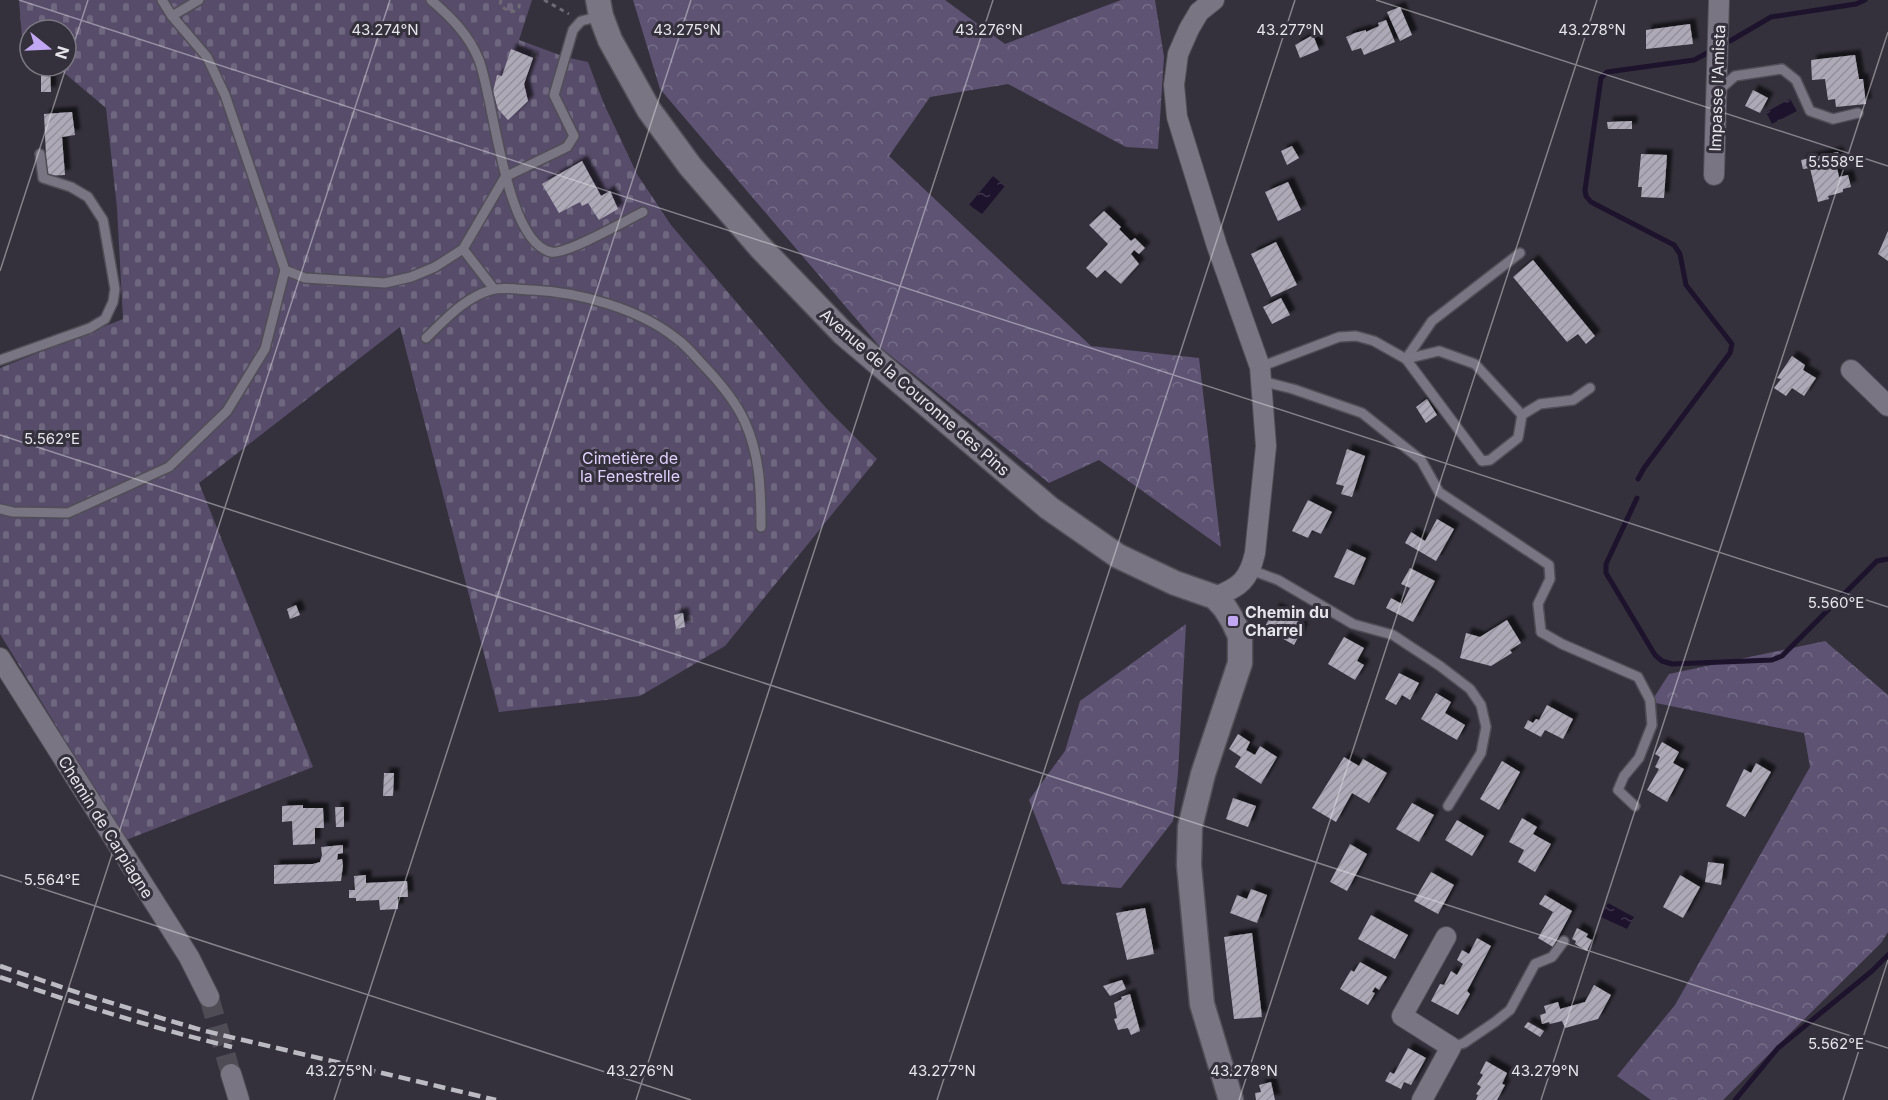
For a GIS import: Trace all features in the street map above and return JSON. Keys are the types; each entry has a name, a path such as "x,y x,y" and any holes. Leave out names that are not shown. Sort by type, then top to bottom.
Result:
{"street":[{"path":"1214,0 1199,12 1178,54 1174,85 1177,117 1260,374 1266,446 1257,544 1251,570 1241,585 1215,597 1225,608 1240,636 1240,663 1203,774 1190,827 1189,865 1202,1004 1231,1100"},
{"name":"Impasse l'Amista","path":"1714,175 1719,0"},
{"name":"Avenue de la Couronne des Pins","path":"593,12 649,110 690,166 760,247 843,333 1049,508 1118,556 1175,583 1215,597"},
{"path":"1851,370 1888,406"},
{"name":"Chemin de Carpiagne","path":"0,658 189,957 209,997"},
{"path":"1422,1100 1451,1047 1402,1016 1446,937"},
{"path":"231,1074 239,1100"}],"lane":[{"path":"0,509 13,512 68,513 169,467 227,411 265,349 285,270 225,95 207,57 172,16 162,0"},
{"path":"172,16 199,0"},
{"path":"431,0 459,26 472,44 480,63 505,177 527,233 537,245 552,252 570,248 643,212"},
{"path":"285,270 305,278 385,283 419,274 435,267 463,249 505,177 567,147 574,136 554,95 573,30 593,12"},
{"path":"1717,91 1735,76 1782,69 1796,80 1810,111 1833,119 1858,114"},
{"path":"0,360 90,328 105,319 113,302 115,289 103,220 88,197 70,187 43,178 40,154"},
{"path":"463,249 494,289"},
{"path":"1406,358 1432,321 1520,253"},
{"path":"426,338 471,298 494,289 562,292 607,303 655,324 678,340 722,386 744,421 758,462 761,527"},
{"path":"1260,374 1339,338 1356,336 1374,341 1406,358 1482,461 1490,460 1518,438 1522,415 1540,404 1573,400 1590,388"},
{"path":"1406,358 1439,351 1475,364 1522,415"},
{"path":"1260,374 1293,389 1362,413 1421,460 1439,492 1549,565 1550,579 1538,604 1541,632 1562,644 1638,677 1650,700 1652,725 1639,758 1624,776 1618,790 1635,806"},
{"path":"1251,570 1278,580 1353,624 1393,635 1470,689 1481,705 1486,727 1481,753 1448,806"},
{"path":"1451,1047 1464,1043 1510,1010 1535,964 1552,957 1563,941"}],"path":[{"path":"501,0 500,5 509,12 519,7 520,0"},
{"path":"544,0 593,12"}],"green space":[{"name":"Cimetière de la Fenestrelle","path":"19,0 532,0 519,40 565,57 588,62 604,104 637,174 671,225 826,408 877,459 725,646 640,696 499,712 400,327 199,483 313,767 126,840 0,634 0,368 123,319 117,208 106,108 70,78 78,78 78,18 20,18"},
{"path":"633,0 945,0 1005,44 1121,0 1155,0 1164,57 1158,149 1126,147 1008,84 930,97 889,156 1091,346 1199,358 1221,547 1099,460 1049,483 880,347 660,89"},
{"path":"1186,624 1178,773 1173,821 1121,888 1062,884 1029,800 1065,751 1080,701"},
{"path":"1825,641 1888,695 1888,932 1881,943 1723,1100 1651,1100 1617,1076 1675,1005 1810,767 1804,733 1651,702 1669,674"}],"water":[{"path":"1790,99 1797,111 1772,124 1766,112"},
{"path":"993,176 1005,186 982,214 969,205"},
{"path":"1608,903 1634,917 1627,929 1601,917"}],"building":[{"path":"1400,7 1412,35 1400,41 1387,12"},
{"path":"1386,20 1395,42 1364,55 1361,48 1352,51 1346,37 1366,30 1366,32"},
{"path":"1690,24 1693,44 1646,49 1646,30"},
{"path":"1313,35 1319,50 1300,58 1295,45"},
{"path":"511,49 533,58 524,84 528,101 508,120 498,109 493,92 497,75 502,76"},
{"path":"1855,55 1859,79 1863,79 1866,104 1836,107 1835,99 1828,100 1825,79 1812,80 1811,60"},
{"path":"41,78 50,78 51,92 41,92"},
{"path":"1753,90 1768,98 1760,113 1745,106"},
{"path":"72,112 75,135 62,137 65,175 47,176 44,114"},
{"path":"1632,121 1632,129 1608,129 1607,122"},
{"path":"1292,146 1299,158 1287,165 1281,151"},
{"path":"1838,152 1840,162 1836,163 1839,177 1848,175 1851,187 1828,196 1829,199 1818,202 1810,168 1803,169 1801,160"},
{"path":"1641,154 1667,155 1664,198 1641,197 1642,187 1638,187"},
{"path":"582,161 601,196 610,191 618,209 599,220 588,203 582,206 580,202 559,213 542,184"},
{"path":"1288,182 1301,210 1278,221 1265,192"},
{"path":"1104,211 1121,227 1119,229 1131,241 1135,238 1145,248 1139,254 1134,250 1131,254 1139,264 1121,284 1105,270 1097,278 1086,268 1108,244 1089,225"},
{"path":"1888,231 1888,261 1878,254"},
{"path":"1276,242 1297,285 1271,297 1251,254"},
{"path":"1533,260 1595,336 1586,344 1578,334 1567,342 1513,277"},
{"path":"1281,298 1290,315 1272,324 1263,307"},
{"path":"1792,356 1805,365 1803,370 1816,378 1804,396 1792,388 1786,396 1774,388 1781,379 1777,378"},
{"path":"1427,399 1437,415 1426,423 1416,407"},
{"path":"1347,449 1365,456 1352,497 1341,494 1344,486 1336,484"},
{"path":"1308,500 1332,512 1321,534 1312,530 1308,538 1292,531"},
{"path":"1437,519 1454,529 1436,561 1405,543 1411,532 1425,541"},
{"path":"1347,549 1366,558 1354,585 1334,577"},
{"path":"1410,568 1435,581 1413,622 1386,608 1391,598 1402,604 1410,588 1401,584"},
{"path":"296,605 300,615 290,619 287,609"},
{"path":"1275,608 1299,621 1297,625 1303,628 1294,645 1264,628"},
{"path":"683,613 685,627 676,629 674,615"},
{"path":"1507,620 1521,643 1510,650 1512,653 1491,666 1460,658 1466,633 1480,637"},
{"path":"1344,637 1364,648 1357,661 1364,665 1355,680 1328,664"},
{"path":"1399,673 1419,683 1410,700 1402,695 1396,705 1385,699"},
{"path":"1436,693 1451,702 1445,713 1465,725 1457,740 1421,719"},
{"path":"1547,705 1573,719 1563,739 1545,730 1541,737 1524,728 1528,720 1533,723 1536,719 1539,720"},
{"path":"1238,734 1250,742 1246,750 1255,755 1260,746 1277,757 1261,784 1235,767 1241,757 1229,749"},
{"path":"1662,742 1679,752 1673,763 1684,769 1667,802 1647,790 1659,769 1655,767 1660,757 1655,754"},
{"path":"1344,757 1359,766 1363,759 1387,773 1369,803 1352,793 1336,822 1312,808"},
{"path":"1502,761 1520,772 1499,810 1480,799"},
{"path":"1756,763 1771,772 1745,817 1726,806 1744,769 1751,773"},
{"path":"384,773 394,773 393,796 383,796"},
{"path":"1233,798 1256,806 1248,827 1226,819"},
{"path":"1412,803 1434,815 1419,842 1396,829"},
{"path":"303,805 303,808 323,808 324,828 315,828 315,844 293,845 292,821 282,822 282,806"},
{"path":"335,807 344,807 344,827 336,827"},
{"path":"1522,818 1537,827 1533,834 1551,844 1535,872 1518,862 1524,850 1509,842"},
{"path":"1457,820 1484,836 1472,856 1445,840"},
{"path":"1350,844 1367,854 1347,891 1330,882"},
{"path":"343,845 343,853 338,854 337,860 342,859 341,881 274,884 274,865 320,862 321,847"},
{"path":"1708,862 1724,864 1721,885 1705,882"},
{"path":"1431,872 1454,885 1438,914 1414,901"},
{"path":"366,875 366,883 407,881 408,897 398,897 398,909 380,910 379,900 356,901 356,898 349,898 349,890 355,890 354,876"},
{"path":"1680,875 1700,887 1683,918 1663,907"},
{"path":"1251,889 1267,895 1257,923 1230,913 1237,895 1247,899"},
{"path":"1545,895 1572,911 1553,947 1538,938 1553,912 1539,904"},
{"path":"1145,908 1154,954 1127,960 1116,913"},
{"path":"1371,915 1408,935 1395,959 1358,939"},
{"path":"1577,928 1588,934 1586,937 1592,940 1587,951 1575,944 1576,941 1572,939"},
{"path":"1252,933 1262,1017 1234,1019 1224,937"},
{"path":"1477,938 1491,946 1467,991 1470,994 1458,1015 1431,1001 1440,984 1444,985 1451,971 1457,975 1463,964 1457,960 1462,950 1469,954"},
{"path":"1360,962 1387,977 1379,990 1375,987 1372,992 1375,993 1368,1005 1340,989 1351,970 1354,972"},
{"path":"1122,980 1126,989 1110,996 1103,986"},
{"path":"1594,985 1611,995 1598,1019 1565,1028 1562,1021 1542,1024 1540,1015 1546,1013 1544,1006 1558,1002 1560,1009 1585,1002"},
{"path":"1130,994 1140,1031 1131,1035 1128,1028 1118,1030 1114,1019 1117,1018 1114,1003"},
{"path":"1528,1022 1544,1031 1540,1037 1524,1027"},
{"path":"1408,1048 1426,1058 1411,1085 1404,1082 1401,1089 1385,1081 1390,1072 1394,1074"},
{"path":"1486,1061 1507,1073 1502,1084 1505,1085 1497,1100 1476,1100 1478,1095 1476,1094 1481,1087 1477,1084 1483,1075 1480,1073"},
{"path":"1271,1082 1275,1100 1256,1100 1255,1093 1261,1092 1259,1085"}],"waterway":[{"path":"1730,41 1771,17 1856,4 1865,0"},
{"path":"1638,479 1730,353 1732,344 1686,285 1680,254 1674,245 1591,202 1586,196 1601,78 1607,72 1694,60 1711,51"},
{"path":"1637,498 1606,564 1606,573 1655,655 1662,661 1672,664 1772,660 1782,656 1877,561 1888,559"},
{"path":"1735,1100 1778,1048 1872,971 1888,955"}],"tunnel":[{"path":"209,997 231,1074"}],"railway":[{"path":"0,966 82,994 201,1030 496,1100"},
{"path":"0,977 115,1015 232,1047"}],"place":[{"name":"Chemin du Charrel","path":"1233,621"}]}
